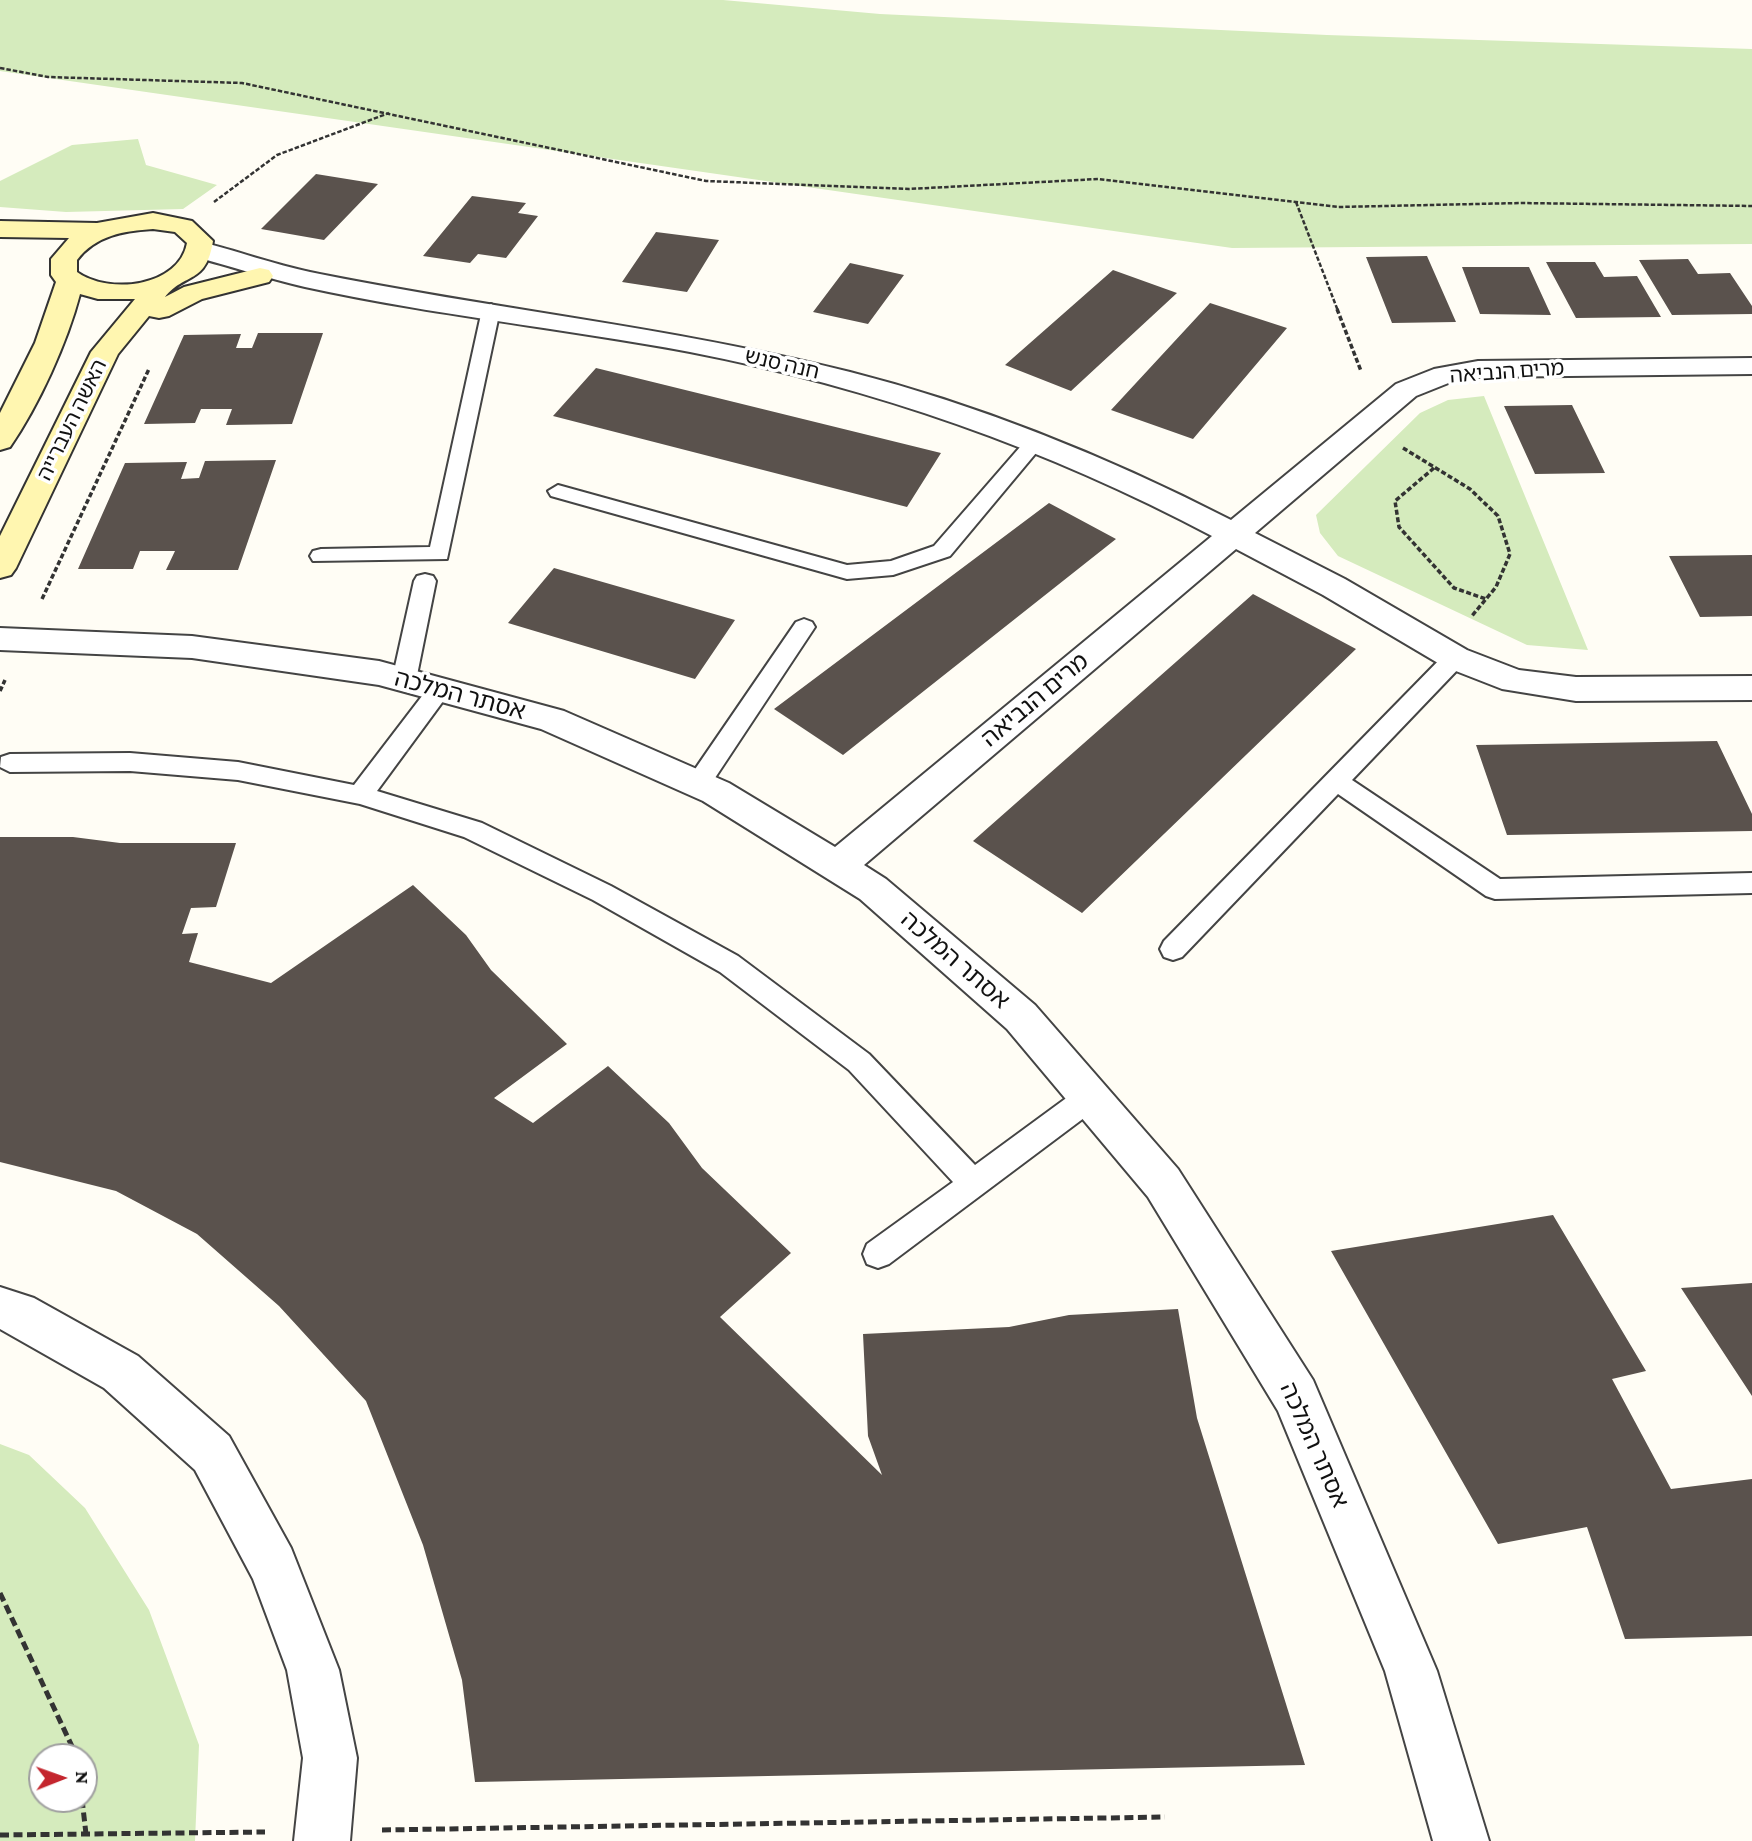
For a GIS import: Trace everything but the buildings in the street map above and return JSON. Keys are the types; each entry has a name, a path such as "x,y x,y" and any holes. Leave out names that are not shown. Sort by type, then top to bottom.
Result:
{"street":[{"path":"0,229 98,231 153,221 183,226 200,241 201,250"},
{"path":"0,441 63,313 67,270 76,244 98,231"},
{"path":"0,236 67,270 93,291 109,293 169,281"},
{"name":"חנה סנש","path":"201,250 307,279"},
{"name":"האשה העברייה","path":"0,568 105,352 169,281 189,269 201,250"},
{"path":"105,352 137,324 166,306 219,285 260,275"},
{"name":"חנה סנש","path":"169,281 260,275 307,279 691,344 768,360 921,402 1034,443 1160,496 1233,532"},
{"name":"מרים הנביאה","path":"837,867 1233,532 1406,390 1424,381 1478,369 1752,366"},
{"path":"1233,532 1449,654 1497,676 1553,687 1752,688"},
{"name":"אסתר המלכה","path":"11,639 192,647 379,673 552,720 698,784 873,889 1021,1017 1163,1183 1296,1396 1411,1671 1461,1841"},
{"path":"0,1308 18,1313 121,1372 212,1453 273,1566 313,1670 330,1758 323,1836"}],"lane":[{"path":"321,556 439,554 491,310"},
{"path":"558,491 847,572 893,568 942,551 1034,443"},
{"path":"360,795 422,685 425,581"},
{"path":"698,784 804,627"},
{"path":"1173,949 1336,780 1449,654"},
{"path":"10,763 130,762 238,771 360,795 473,830 602,893 729,964 859,1062 972,1181"},
{"path":"1336,780 1495,890 1752,883"},
{"path":"878,1254 972,1181 1090,1097"}],"path":[{"path":"0,68 48,77 242,83 706,181 909,189 1098,179 1338,207 1521,203 1752,206"},
{"path":"183,226 277,155 389,113"},
{"path":"1296,202 1370,418 1434,468 1470,489 1498,516 1510,554 1496,587 1449,654"},
{"path":"0,691 11,639 153,361"},
{"path":"1434,468 1395,501 1399,527 1454,588 1486,599"},
{"path":"0,1593 71,1743"},
{"path":"84,1813 86,1834"},
{"path":"0,1835 323,1836 1165,1817"}],"green space":[{"path":"0,0 723,0 880,14 1327,35 1752,49 1752,244 1232,248 0,71"},
{"path":"138,139 146,165 217,185 183,209 66,212 0,207 0,181 72,145"},
{"path":"1484,396 1588,650 1527,645 1338,556 1320,533 1316,515 1420,413 1448,400"},
{"path":"0,1444 29,1455 85,1508 149,1610 199,1745 195,1841 0,1841"}]}
